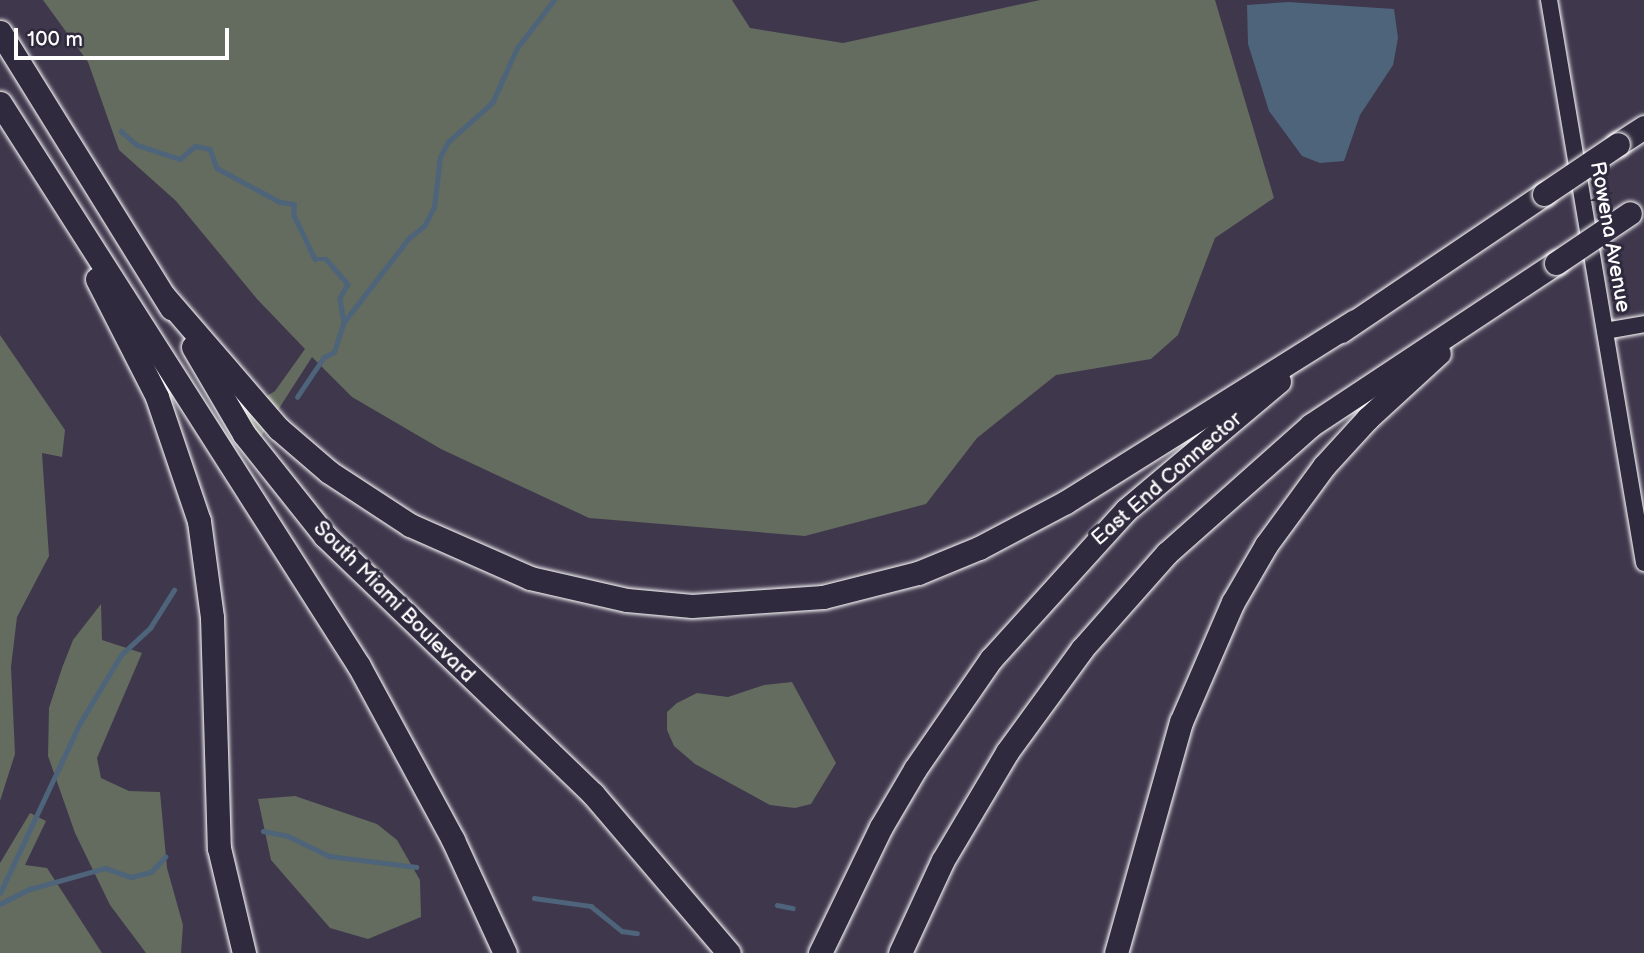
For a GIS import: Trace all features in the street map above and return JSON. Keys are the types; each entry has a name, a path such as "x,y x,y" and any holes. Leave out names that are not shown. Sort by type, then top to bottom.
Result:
{"highway":[{"name":"South Miami Boulevard","path":"0,32 164,296 244,433 325,536 593,794 729,953"},
{"name":"South Miami Boulevard","path":"0,103 260,504 359,666 453,841 505,953"},
{"name":"East End Connector","path":"820,953 869,850 915,769 1034,607 1126,510 1353,321 1644,127"},
{"path":"42,171 157,397 196,510 213,627 217,837 223,880 244,953"},
{"path":"900,953 943,860 1007,752 1082,649 1132,590 1213,508 1311,425 1637,208"},
{"path":"164,296 279,429 338,478 410,525 530,578 627,600 692,606 758,605 834,595 918,573 979,548 1066,502 1353,321"},
{"path":"1116,953 1181,722 1218,631 1249,573 1304,492 1346,441 1495,303"}],"street":[{"name":"Rowena Avenue","path":"1549,0 1642,533 1644,563"},
{"path":"1605,331 1644,324"}],"shaded area":[{"path":"43,0 732,0 750,28 843,43 1040,0 1215,0 1274,198 1215,238 1178,335 1151,359 1056,375 977,438 926,504 805,536 589,518 441,449 352,397 312,357 260,438 242,412 275,391 305,349 257,299 176,201 119,150 88,62"},
{"path":"0,335 65,430 62,457 42,453 49,556 17,617 11,667 15,754 0,801"},
{"path":"101,604 102,640 142,653 97,758 101,778 129,791 160,792 167,868 183,925 181,953 146,953 110,905 75,833 48,756 49,708 62,668 73,640"},
{"path":"792,682 836,763 811,804 795,808 770,805 695,764 674,746 667,730 667,712 677,703 697,693 728,697 764,685"},
{"path":"295,796 377,824 397,840 420,880 421,917 368,939 330,928 271,860 258,799"},
{"path":"30,813 46,821 25,865 47,868 102,953 0,953 0,863"}],"water":[{"path":"1288,2 1394,9 1398,38 1393,65 1360,115 1344,161 1320,163 1302,156 1269,111 1248,44 1247,5"}],"waterway":[{"path":"297,397 324,357 334,352 344,322 409,238 424,226 434,207 440,157 448,142 492,103 517,48 554,0"},
{"path":"121,131 137,145 180,159 195,146 210,149 217,168 280,202 294,204 294,215 315,259 326,259 348,284 340,298 344,322"},
{"path":"0,893 80,723 121,655 150,628 174,590"},
{"path":"263,831 288,836 329,856 416,867"},
{"path":"0,904 30,889 105,868 131,877 151,872 165,857"},
{"path":"534,898 591,906 622,931 637,933"},
{"path":"777,905 793,908"}]}
